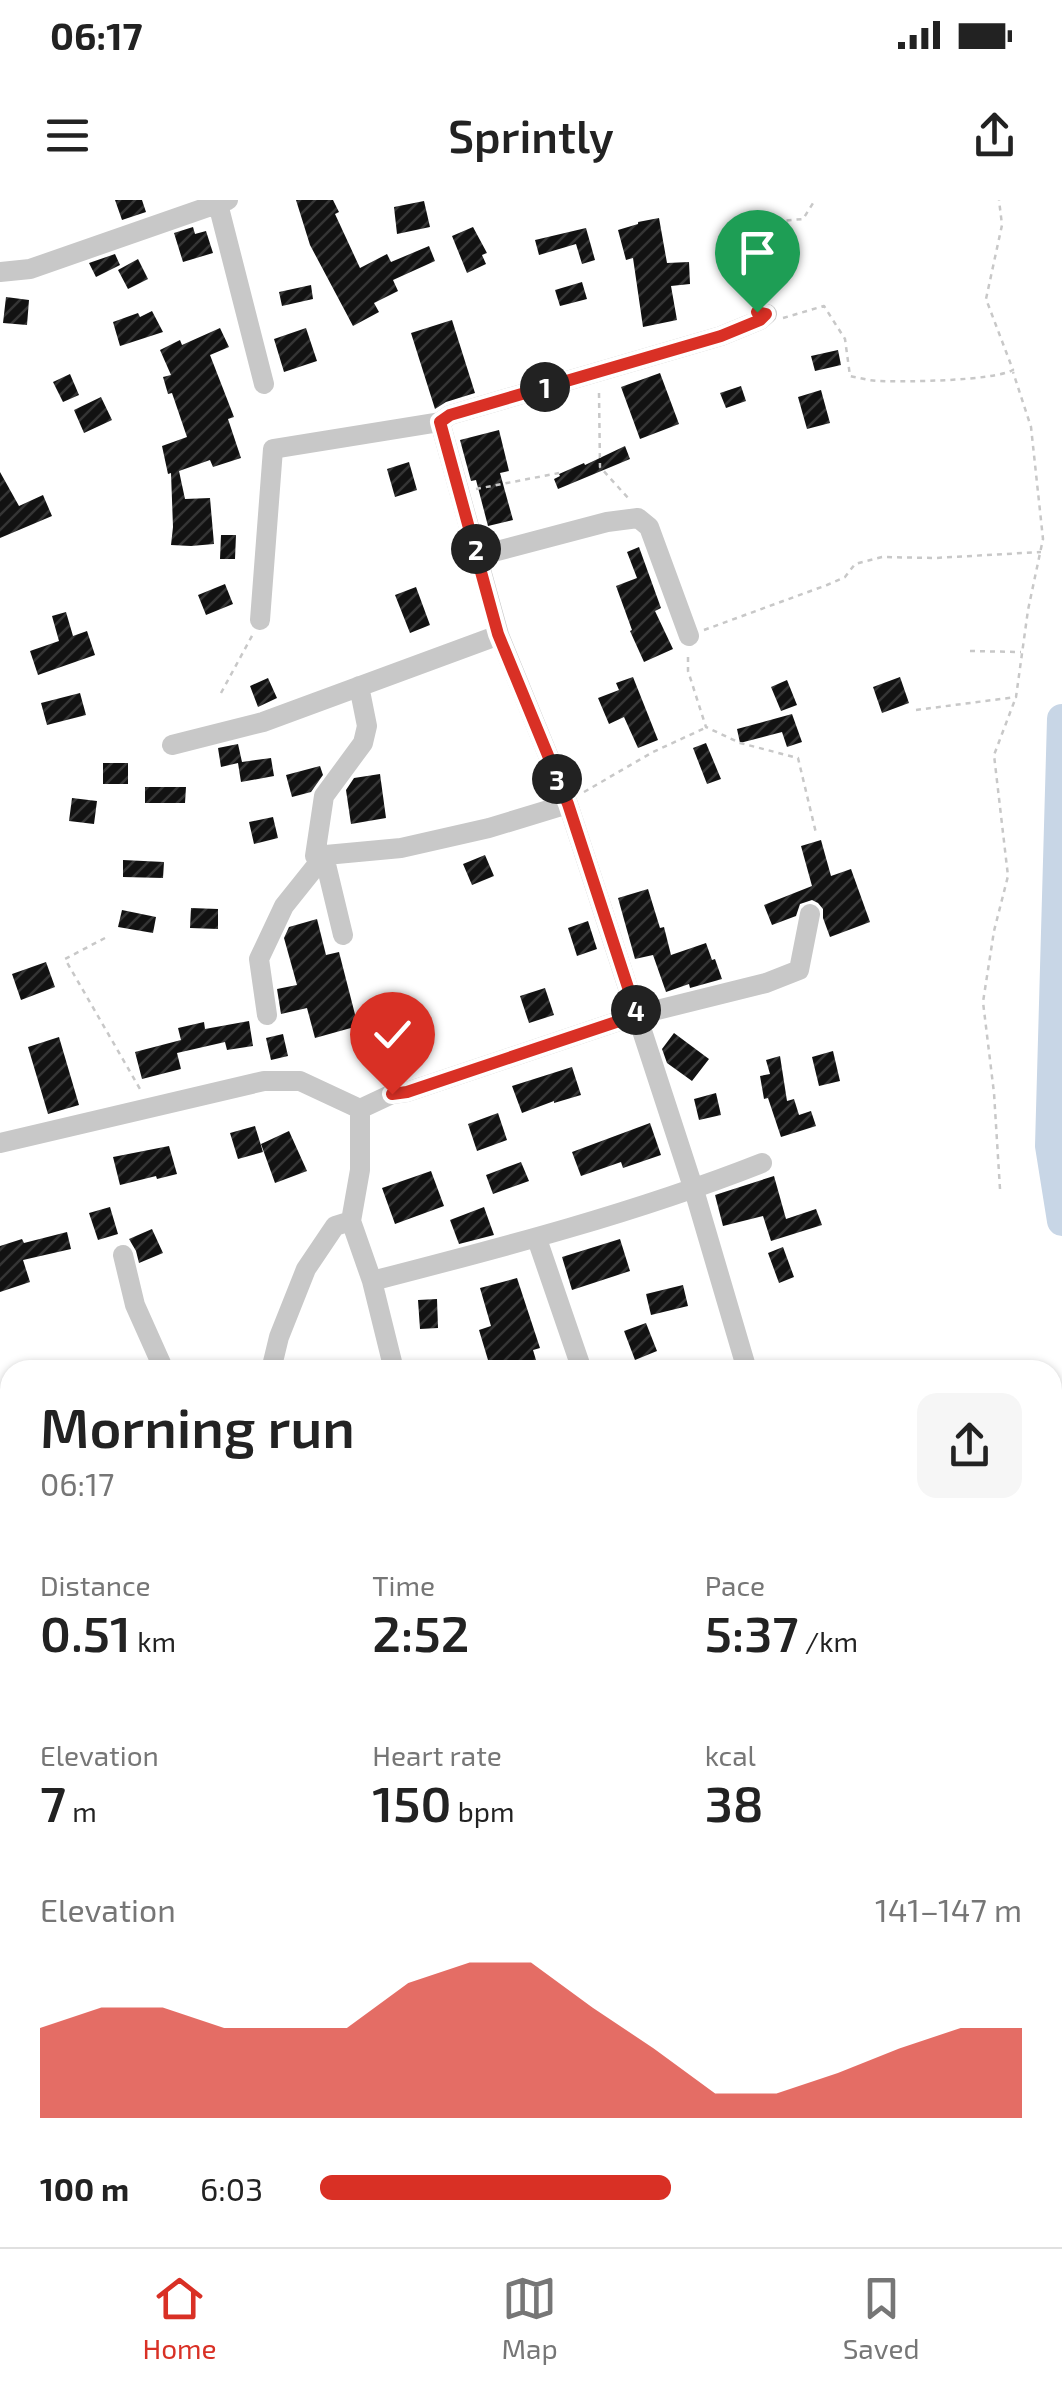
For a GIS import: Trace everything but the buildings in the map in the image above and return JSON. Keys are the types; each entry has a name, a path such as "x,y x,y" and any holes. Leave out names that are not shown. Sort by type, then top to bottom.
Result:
{"street":[{"path":"0,272 30,268 221,201 264,384"},
{"path":"260,620 273,450 440,422 450,415 721,336 766,314"},
{"path":"440,422 498,634 567,803 694,1190 744,1360"},
{"path":"478,556 607,522 638,518 649,527 689,636"},
{"path":"172,745 263,722 498,634"},
{"path":"359,686 367,726 363,743 324,796 315,856 401,848 488,828 567,803"},
{"path":"324,856 344,934"},
{"path":"267,1015 258,959 284,906 324,856"},
{"path":"360,1109 392,1094 637,1015 766,983 800,970 810,914"},
{"path":"0,1143 264,1081 300,1081 360,1109"},
{"path":"360,1109 360,1170 351,1221 372,1281 392,1360"},
{"path":"372,1281 537,1239 694,1190 762,1163"},
{"path":"273,1360 306,1269 335,1226 351,1221"},
{"path":"537,1239 579,1360"},
{"path":"123,1255 135,1305 160,1360"}],"path":[{"path":"815,200 803,219 758,223 724,251 757,312 786,319 824,306 845,340 850,376 876,382 1004,375 1013,370"},
{"path":"1000,200 1002,225 986,298 1030,428 1044,539 1028,610 1016,696 994,756 1008,876 994,931 983,1002 1000,1189"},
{"path":"599,372 600,467 632,503"},
{"path":"460,492 559,474"},
{"path":"816,833 798,758 740,743 706,727 688,671 689,636 828,585 845,577 855,564 882,557 1040,552"},
{"path":"221,693 260,620"},
{"path":"970,651 1022,652"},
{"path":"916,710 1016,696"},
{"path":"567,803 653,752 706,727"},
{"path":"105,938 65,959 151,1108"}],"waterway":[{"path":"1062,719 1050,1146 1062,1221"}],"route":[{"path":"392,1094 637,1015 568,804 498,634 440,422 450,415 721,336 766,314 757,312"}]}
